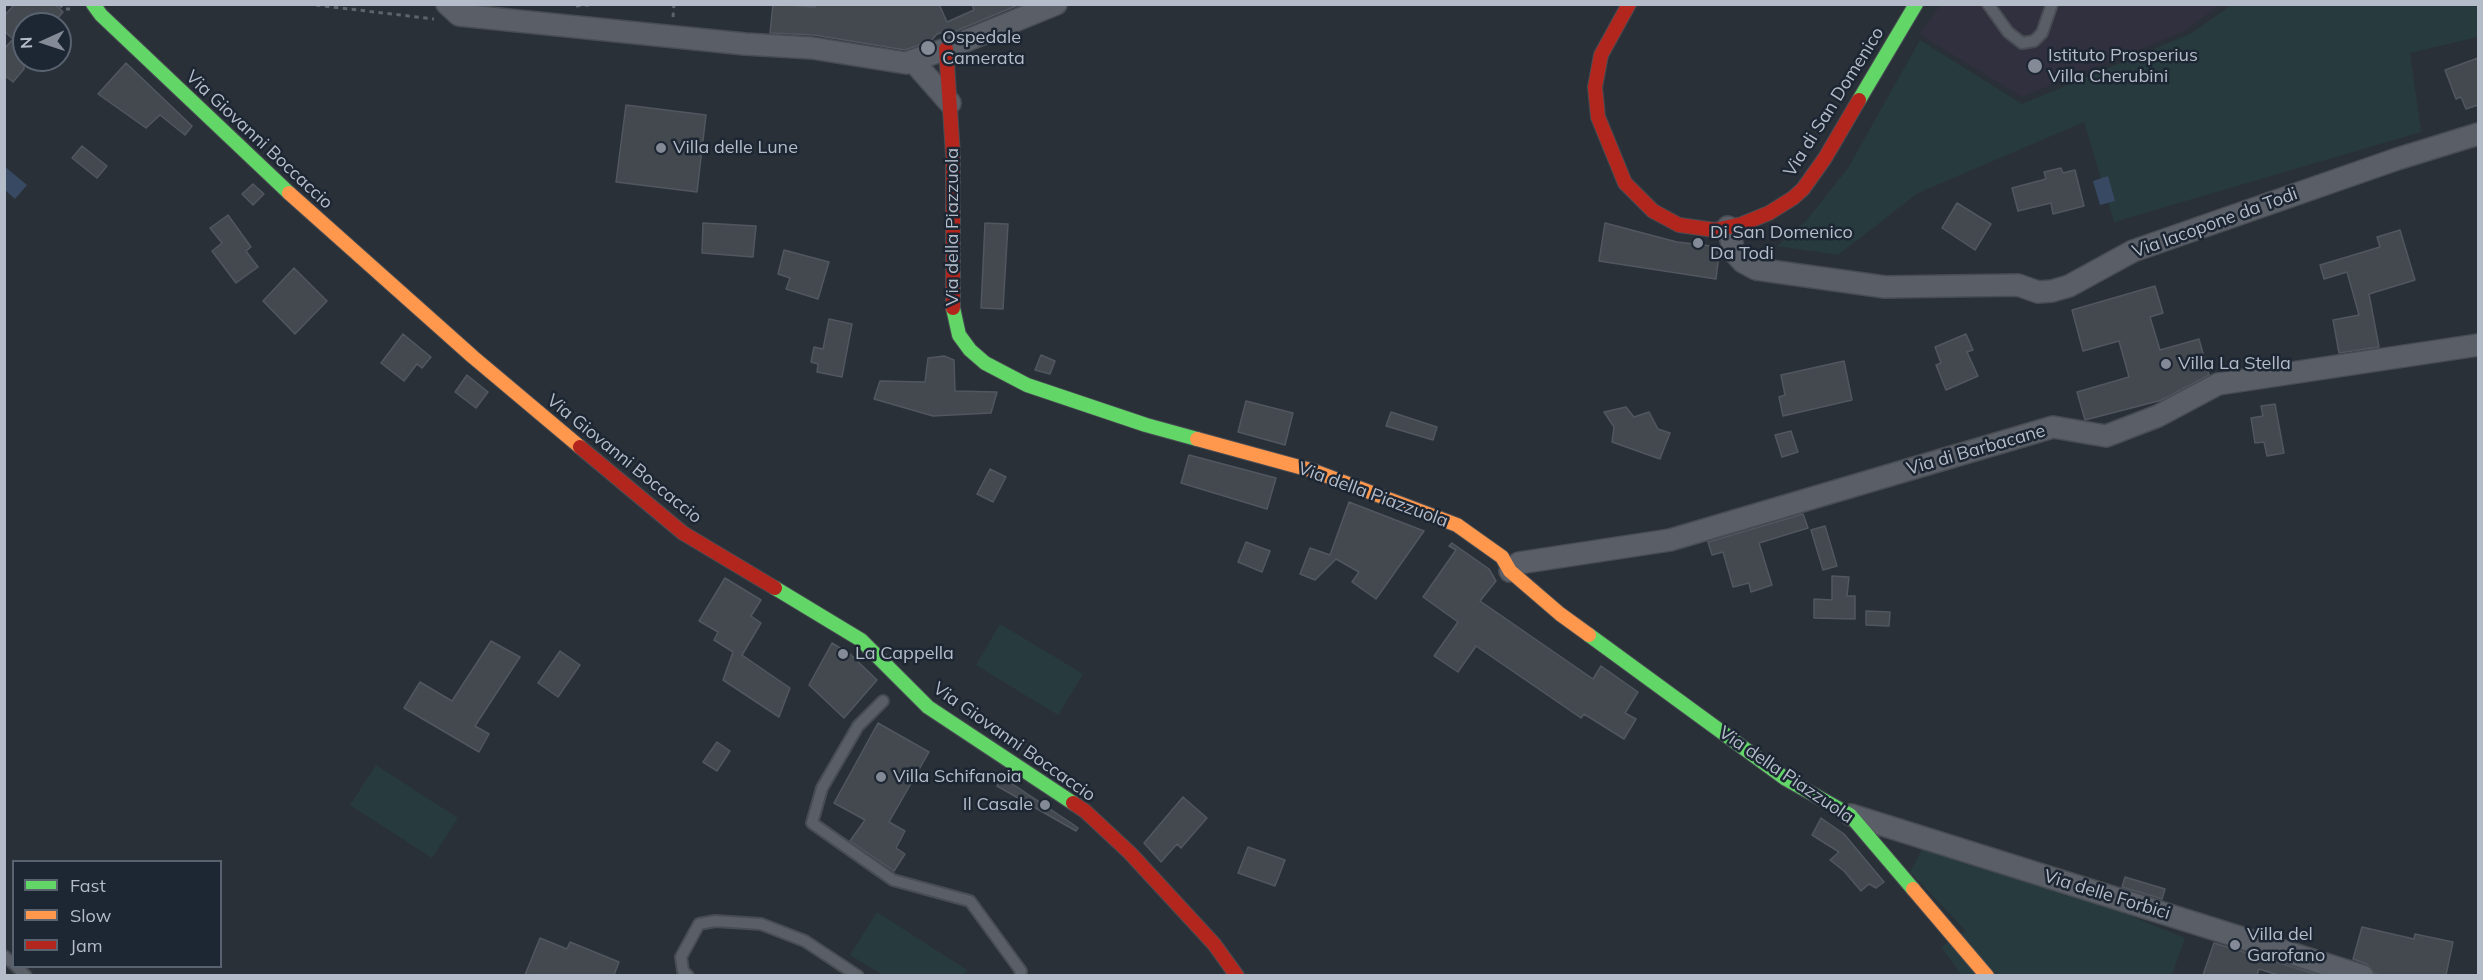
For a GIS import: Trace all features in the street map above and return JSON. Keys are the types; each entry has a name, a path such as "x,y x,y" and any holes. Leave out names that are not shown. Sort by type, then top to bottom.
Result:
{"street":[{"name":"Via Giovanni Boccaccio","path":"93,4 100,15 281,186 473,357 683,533 861,640 928,707 1085,811 1130,853 1215,944 1238,975"},
{"path":"441,12 746,44 812,48 899,62 913,61 946,49 1056,4"},
{"name":"Via di San Domenico","path":"1629,4 1601,55 1595,87 1598,117 1615,165 1625,183 1660,216 1689,228 1715,230 1769,213 1803,189 1825,158 1916,4"},
{"name":"Via della Piazzuola","path":"946,49 953,155 953,313 959,335 970,350 985,363 1027,385 1124,417 1314,471 1416,507 1457,525 1502,557 1510,571 1560,614 1786,778 1850,815 1987,975"},
{"path":"913,61 950,103"},
{"name":"Via Iacopone da Todi","path":"1728,227 1734,252 1743,262 1756,269 1885,287 2018,285 2038,292 2052,291 2078,281 2133,251 2397,159 2478,134"},
{"name":"Via di Barbacane","path":"1510,571 1519,563 1670,540 2053,427 2106,436 2158,416 2218,384 2478,345"},
{"name":"Via delle Forbici","path":"1850,815 2363,975"}],"lane":[{"path":"1988,4 2008,32 2022,43 2034,40 2042,33 2052,4"},
{"path":"883,701 858,726 822,788 812,823 893,880 969,902 1021,970 1020,975"},
{"path":"688,975 683,971 681,957 699,924 715,921 761,924 805,941 858,975"}],"path":[{"path":"308,4 441,12"}],"shaded area":[{"name":"Istituto Prosperius Villa Cherubini","path":"1941,5 2221,5 2180,33 2022,97 1919,34"}],"green space":[{"path":"2232,5 2478,5 2478,37 2410,53 2421,132 2114,222 2084,122 1918,193 1838,255 1777,246 1806,221 1848,168 1920,40 2022,104 2190,34"},
{"path":"1000,624 1083,674 1058,715 976,665"},
{"path":"376,765 458,818 432,858 350,805"},
{"path":"1930,835 2185,938 2172,975 1962,975 1941,947 1966,931 1910,872"},
{"path":"877,912 967,970 963,975 883,975 850,955"}],"water":[{"path":"4,166 27,185 15,199 5,190"},
{"path":"2108,176 2115,201 2100,205 2093,181"}],"building":[{"path":"15,4 55,4 63,12 12,12 12,38 4,31 4,16"},
{"path":"773,4 815,7 815,4 939,4 947,22 974,10 972,4 1021,4 951,33 937,34 931,41 905,50 814,35 770,33"},
{"path":"12,40 12,72 21,72 13,82 4,75 4,49"},
{"path":"2478,58 2478,105 2466,109 2461,97 2456,99 2445,70"},
{"path":"126,63 192,126 185,135 160,115 146,128 98,94"},
{"name":"Villa delle Lune","path":"626,105 706,115 697,192 616,182"},
{"path":"82,146 107,166 97,178 72,158"},
{"path":"2061,168 2063,173 2075,170 2084,206 2053,214 2051,203 2018,211 2012,188 2046,179 2044,172"},
{"path":"253,184 264,194 253,205 242,194"},
{"path":"1957,203 1991,224 1975,250 1942,228"},
{"path":"228,215 251,247 246,251 258,267 236,283 212,251 222,243 210,228"},
{"path":"703,223 756,226 753,257 702,253"},
{"path":"985,223 1008,224 1003,309 981,308"},
{"path":"1605,223 1677,242 1720,247 1716,279 1599,261"},
{"path":"2400,230 2415,280 2369,294 2379,347 2339,353 2333,320 2359,315 2347,272 2324,279 2320,265 2380,247 2377,237"},
{"path":"784,250 829,262 818,299 786,289 790,278 778,274"},
{"path":"294,268 327,301 295,334 263,301"},
{"name":"Villa La Stella","path":"2155,286 2163,313 2150,317 2160,350 2199,339 2209,375 2162,400 2085,420 2077,392 2129,377 2119,341 2083,351 2072,310"},
{"path":"829,319 852,324 842,377 817,372 818,364 811,362 814,347 823,349"},
{"path":"403,334 431,357 422,368 417,364 404,381 381,363"},
{"path":"1966,334 1973,350 1967,352 1978,376 1946,390 1936,365 1941,363 1935,347"},
{"path":"1041,355 1055,361 1050,374 1035,370"},
{"path":"944,356 954,360 955,391 997,392 991,413 933,416 874,399 880,381 925,382 928,358"},
{"path":"1844,361 1852,400 1783,416 1779,397 1785,395 1781,375"},
{"path":"467,375 488,392 476,408 455,392"},
{"path":"1246,401 1293,413 1285,445 1238,432"},
{"path":"2275,404 2284,453 2267,456 2264,442 2255,443 2251,418 2263,416 2261,406"},
{"path":"1626,407 1634,417 1649,412 1658,429 1670,433 1660,459 1612,442 1614,427 1604,412"},
{"path":"1391,412 1437,427 1433,440 1386,426"},
{"path":"1791,431 1798,452 1782,457 1775,435"},
{"path":"1189,455 1276,478 1267,509 1181,483"},
{"path":"990,469 1006,477 993,502 977,494"},
{"path":"1349,502 1424,531 1376,599 1352,582 1359,572 1336,559 1315,580 1300,574 1310,548 1330,555"},
{"path":"1803,514 1808,528 1759,543 1772,585 1751,592 1749,583 1733,587 1723,552 1712,555 1708,542"},
{"path":"1825,526 1837,566 1823,570 1811,530"},
{"path":"1246,542 1270,551 1262,572 1238,562"},
{"path":"1452,543 1489,569 1496,581 1480,601 1593,679 1601,666 1638,692 1625,713 1636,719 1624,739 1584,714 1581,718 1476,646 1458,672 1434,656 1458,622 1423,597 1456,550 1449,546"},
{"path":"1832,576 1849,577 1847,596 1855,596 1855,619 1814,618 1814,599 1832,600"},
{"path":"725,578 761,600 751,616 761,623 742,655 790,688 779,717 723,680 733,652 714,640 718,632 699,621"},
{"path":"1866,611 1890,612 1889,626 1866,625"},
{"path":"491,641 520,657 475,726 489,734 479,752 404,708 420,682 452,701"},
{"name":"La Cappella","path":"832,643 850,654 877,680 844,718 809,685"},
{"path":"560,651 580,665 558,697 538,683"},
{"name":"Villa Schifanoia","path":"878,723 929,752 889,822 905,831 896,848 905,854 894,871 850,841 865,820 834,803"},
{"path":"717,742 730,751 717,771 703,762"},
{"path":"1002,777 1074,825 1078,828 1076,831 997,786"},
{"path":"1183,797 1207,818 1181,848 1177,844 1161,862 1144,843"},
{"path":"1821,818 1844,834 1884,882 1876,888 1869,884 1861,891 1844,871 1830,860 1839,852 1812,835"},
{"path":"1248,847 1285,860 1275,886 1238,873"},
{"path":"2125,877 2165,889 2162,899 2122,887"},
{"path":"2362,927 2414,939 2415,934 2453,942 2446,975 2375,974 2367,964 2353,959"},
{"path":"540,938 567,949 570,942 619,962 614,975 525,975"},
{"path":"2214,943 2319,975 2278,975 2259,969 2257,975 2203,975"}],"traffic: fast":[{"path":"93,4 101,15 289,193"},
{"path":"1859,100 1916,4"},
{"path":"953,308 959,335 970,350 985,363 1027,385 1146,425 1197,439"},
{"path":"775,588 861,640 928,707 1073,803"},
{"path":"1589,635 1786,779 1850,815 1913,889"}],"traffic: slow":[{"path":"289,193 473,357 580,447"},
{"path":"1197,439 1314,471 1457,525 1502,557 1510,571 1560,614 1589,635"},
{"path":"1913,889 1987,976"}],"traffic: jam":[{"path":"1629,4 1601,55 1595,87 1598,117 1625,183 1653,211 1679,225 1715,230 1742,224 1769,213 1793,198 1803,189 1825,158 1859,100"},
{"path":"946,49 953,155 953,308"},
{"path":"580,447 683,533 775,588"},
{"path":"1073,803 1085,811 1130,853 1214,944 1237,976"}],"place":[{"name":"Ospedale Camerata","path":"928,48"},
{"name":"Istituto Prosperius Villa Cherubini","path":"2035,66"},
{"name":"Villa delle Lune","path":"661,148"},
{"name":"Di San Domenico Da Todi","path":"1698,243"},
{"name":"Villa La Stella","path":"2166,364"},
{"name":"La Cappella","path":"843,654"},
{"name":"Villa Schifanoia","path":"881,777"},
{"name":"Il Casale","path":"1045,805"},
{"name":"Villa del Garofano","path":"2235,945"}]}
